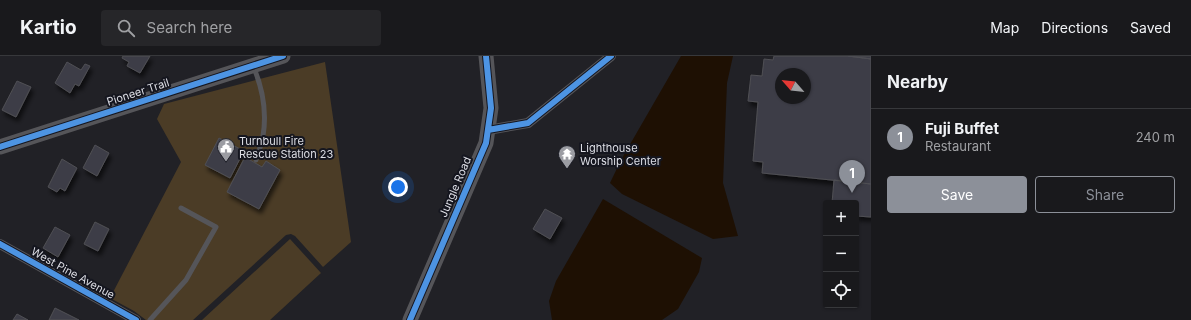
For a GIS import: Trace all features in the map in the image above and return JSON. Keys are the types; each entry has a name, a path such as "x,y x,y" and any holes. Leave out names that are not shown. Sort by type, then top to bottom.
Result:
{"street":[{"name":"Pioneer Trail","path":"0,147 283,56"},
{"name":"Jungle Road","path":"410,320 486,143 491,108 486,56"},
{"path":"488,130 528,123 611,56"},
{"name":"West Pine Avenue","path":"0,244 136,320"}],"lane":[{"path":"253,66 263,93 264,123 263,137 256,160"},
{"path":"150,320 186,280 216,227 181,208"}],"shaded area":[{"path":"681,56 733,56 727,83 723,183 738,236 713,239 622,194 610,183 621,160"},
{"path":"325,62 351,242 323,267 295,236 291,234 286,235 193,320 146,320 134,311 110,298 181,162 157,119 164,104"},
{"path":"603,199 702,258 699,272 678,309 662,320 552,320 549,301 556,281"},
{"path":"290,239 321,273 270,320 202,320"}],"building":[{"path":"123,56 150,56 140,73 127,66 129,62 122,58"},
{"path":"774,56 848,56 871,59 871,184 762,173 763,162 753,161 758,102 748,101 751,75 762,76 764,59 773,60"},
{"path":"848,56 871,56 871,59"},
{"path":"67,62 81,70 85,64 90,66 79,86 75,84 70,93 55,83"},
{"path":"17,81 31,87 16,117 2,110"},
{"path":"219,138 244,151 230,178 205,165"},
{"path":"95,145 109,153 97,176 83,168"},
{"path":"245,157 262,167 266,161 280,170 259,209 227,192"},
{"path":"62,159 77,168 65,191 60,188 57,192 48,187"},
{"path":"834,180 871,184 871,217 859,216 859,200 832,200"},
{"path":"545,209 562,218 550,239 533,229"},
{"path":"95,222 109,229 98,251 84,244"},
{"path":"55,227 70,235 58,257 43,248"},
{"path":"55,308 79,320 49,320"},
{"path":"17,314 28,320 13,320"}],"cycle path":[{"path":"0,147 283,56"},
{"path":"410,320 486,143 491,108 486,56"},
{"path":"488,130 528,123 611,56"},
{"path":"0,244 136,320"}],"place":[{"name":"Turnbull Fire Rescue Station 23","path":"226,162"},
{"name":"Lighthouse Worship Center","path":"567,169"},
{"name":"Fuji Buffet","path":"852,193"}]}
